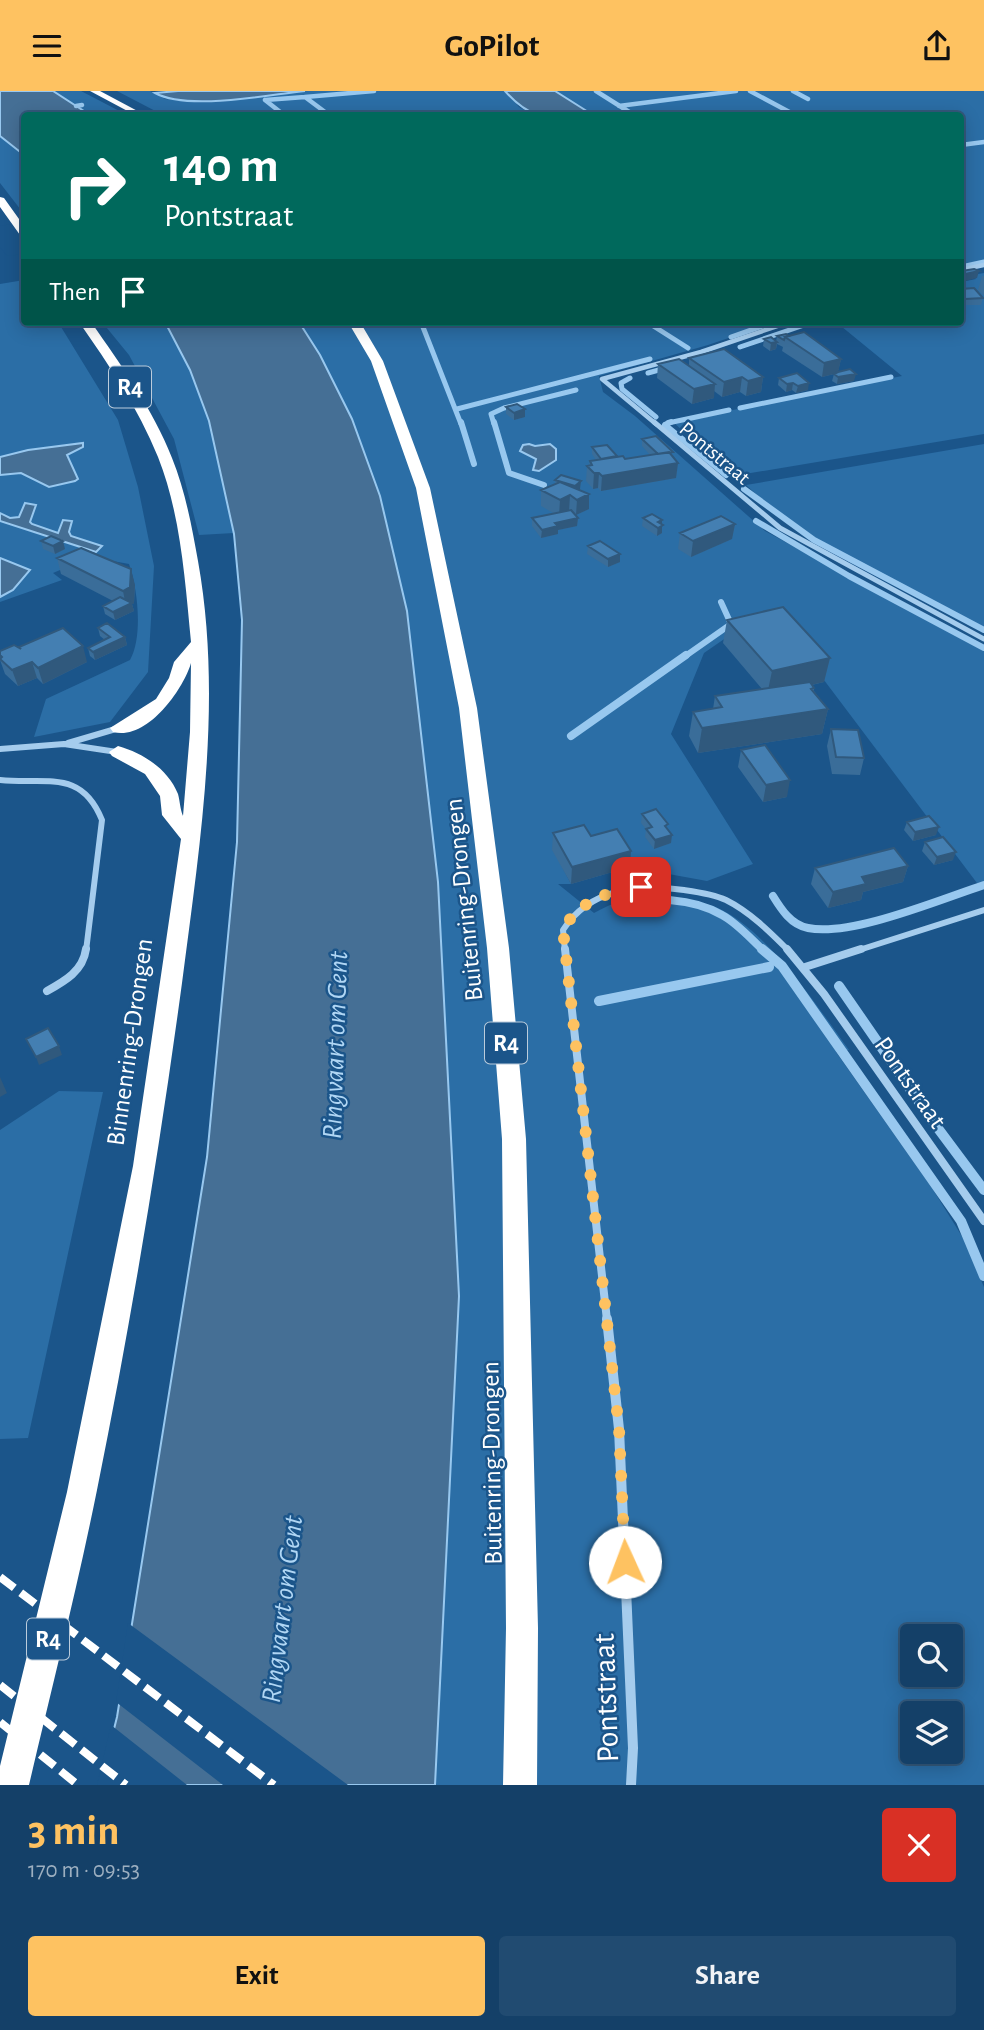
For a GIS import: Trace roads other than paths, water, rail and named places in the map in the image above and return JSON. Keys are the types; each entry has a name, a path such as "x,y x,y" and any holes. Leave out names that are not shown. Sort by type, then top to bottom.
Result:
{"highway":[{"path":"94,91 135,112"},
{"path":"4,204 21,229"},
{"name":"Binnenring-Drongen","path":"12,1785 82,1492 145,1166 191,838 199,732 199,643 191,562 175,489 165,457 127,382 88,326"},
{"name":"Buitenring-Drongen","path":"356,326 377,361 423,488 468,708 498,948 514,1139 522,1629 520,1785"},
{"path":"119,728 136,721 162,703 178,678 182,661 199,643"},
{"path":"118,752 152,770 169,796 172,815 191,838"}],"street":[{"path":"964,269 984,265"},
{"name":"Pontstraat","path":"777,326 701,352 602,379 780,528 984,639"},
{"path":"0,749 64,744 119,728"},
{"path":"64,744 118,752"},
{"path":"0,780 59,781 76,785 88,792 97,802 102,820 101,842 81,968 72,977 47,991"},
{"name":"Pontstraat","path":"631,1785 633,1748 619,1429 563,930 569,918 598,897 617,890 641,887 671,888 724,899 757,921 804,967 984,1221"},
{"path":"804,967 984,909"}],"water":[{"path":"0,91 53,91 85,112 21,112 21,153 0,136"},
{"path":"305,91 207,101 187,101 155,93"},
{"path":"505,91 555,91 588,112 531,112"},
{"name":"Ringvaart om Gent","path":"167,326 302,326 320,355 352,419 380,496 407,611 438,882 459,1296 435,1785 100,1785 117,1717 207,1157 237,842 242,620 234,534 209,421 190,370"},
{"path":"83,443 83,447 67,455 78,479 75,481 49,487 21,473 0,475 0,457 28,450"},
{"path":"550,444 556,449 556,460 539,471 533,470 536,459 520,451 523,445"},
{"path":"25,503 36,505 30,522 32,524 58,533 63,520 72,521 69,532 71,536 102,546 96,552 0,521 0,513 10,518 19,517"},
{"path":"0,558 30,570 13,590 0,597"}],"waterway":[{"path":"305,97 374,91"},
{"path":"596,91 620,106"},
{"path":"620,106 736,91"},
{"path":"750,91 789,112"},
{"path":"793,91 808,99"},
{"path":"280,112 265,100 305,97"},
{"path":"305,97 325,112"},
{"path":"76,106 82,105"},
{"path":"620,106 629,112"},
{"path":"964,145 984,142"},
{"path":"964,266 984,262"},
{"path":"423,326 461,424"},
{"path":"653,326 688,348"},
{"path":"731,337 763,326"},
{"path":"740,347 801,326"},
{"path":"457,409 650,359"},
{"path":"648,373 666,368"},
{"path":"740,408 891,377"},
{"path":"630,378 621,383 622,389 656,417"},
{"path":"494,424 491,414 504,408 576,390"},
{"path":"671,422 668,423 729,410"},
{"path":"461,422 474,464"},
{"path":"494,422 509,473 544,485"},
{"path":"665,425 726,475"},
{"path":"744,489 814,540 984,630"},
{"path":"756,521 849,576 984,648"},
{"path":"684,657 731,624 721,602"},
{"path":"571,736 686,655"},
{"path":"773,896 796,924 826,929 871,922 984,885"},
{"path":"619,905 644,900 671,900 711,909 728,918 764,951"},
{"path":"762,949 782,966 961,1221 984,1276"},
{"path":"599,1001 769,967"},
{"path":"839,986 928,1115 984,1190"}],"railway":[{"path":"0,1577 274,1785"},
{"path":"0,1685 126,1785"},
{"path":"0,1722 78,1785"}]}
